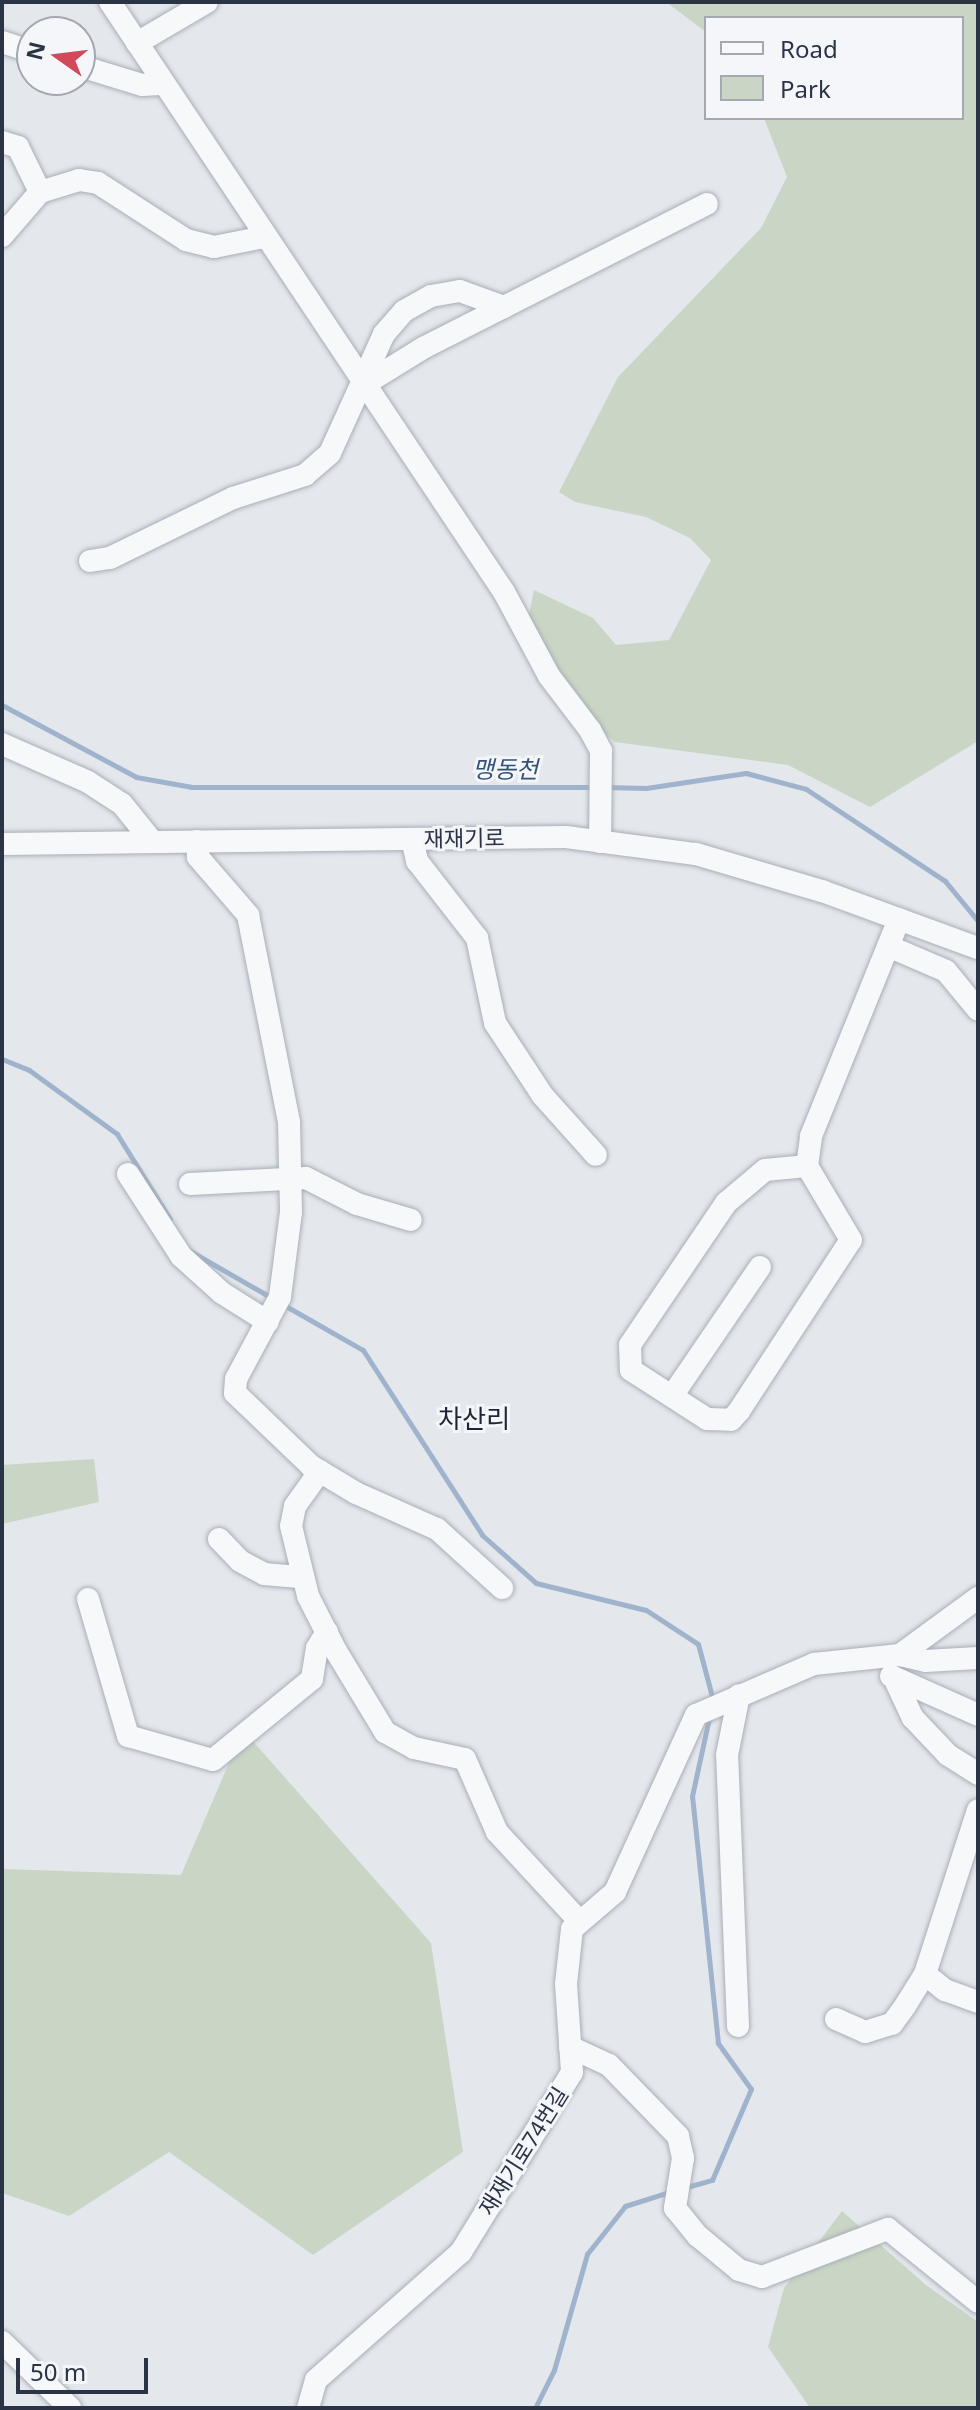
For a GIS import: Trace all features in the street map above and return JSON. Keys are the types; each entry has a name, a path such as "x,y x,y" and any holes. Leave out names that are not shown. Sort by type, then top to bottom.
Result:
{"street":[{"path":"110,2 264,237 504,592 549,676 601,751 603,807 600,842"},
{"path":"137,43 207,2"},
{"path":"96,71 142,85 164,84"},
{"path":"2,142 18,147 40,192"},
{"path":"2,236 40,192 79,180 98,183 186,240 214,247 264,237"},
{"path":"365,384 504,307 707,204"},
{"path":"90,561 110,558 233,498 305,475 330,453 365,384 384,334 404,311 431,296 460,291 504,307"},
{"path":"2,744 88,782 122,804 152,841"},
{"path":"412,839 417,861 477,938 495,1023 543,1096 596,1155"},
{"name":"재재기로","path":"2,844 412,839 600,842 696,854 978,948"},
{"path":"197,841 198,857 223,880 248,915 289,1122 291,1212 273,1310 236,1379 235,1393 278,1440 320,1471 368,1499 437,1529 502,1588"},
{"path":"223,880 244,841"},
{"path":"807,1166 765,1170 726,1203 630,1345 631,1370 707,1419 731,1420 851,1240 807,1166 811,1136 888,946 906,922"},
{"path":"888,946 946,971 978,1010"},
{"path":"128,1174 181,1256 222,1293 273,1310"},
{"path":"190,1184 289,1176 306,1178 357,1204 411,1220"},
{"path":"672,1396 760,1267"},
{"path":"320,1471 293,1516 302,1577 327,1632 385,1732 414,1748 465,1759 497,1832 580,1922 615,1892 696,1715 814,1664 900,1655 925,1661 978,1658"},
{"path":"219,1539 240,1561 264,1574 302,1577"},
{"path":"900,1655 978,1598"},
{"path":"88,1599 128,1736 213,1760 312,1679 317,1648 327,1632"},
{"path":"875,1657 896,1682 913,1718 948,1755 978,1774"},
{"path":"896,1682 978,1715"},
{"path":"731,1698 727,1755 738,2026"},
{"path":"836,2019 865,2032 892,2024 925,1974 978,1810"},
{"name":"재재기로74번길","path":"308,2408 316,2380 461,2252 572,2072 566,1984 572,1929 580,1922"},
{"path":"925,1974 945,1990 978,2002"},
{"path":"570,2047 609,2065 678,2136 683,2158 676,2179 675,2203 698,2236 739,2270 762,2277 888,2229 978,2302"},
{"path":"2,2342 70,2408"}],"green space":[{"path":"666,2 978,2 978,741 870,807 788,765 615,742 573,708 528,619 534,590 593,618 616,645 669,640 711,560 690,538 646,517 575,502 559,492 618,377 761,228 787,177 765,120 964,120 964,16 704,16 704,30"},
{"path":"94,1459 99,1502 2,1524 2,1465"},
{"path":"243,1730 431,1943 463,2152 313,2255 169,2152 69,2216 2,2193 2,1869 181,1875"},
{"path":"842,2211 926,2285 978,2322 978,2408 810,2408 768,2347 784,2288"}],"waterway":[{"name":"맹동천","path":"2,705 136,777 192,787 595,787"},
{"name":"맹동천","path":"605,787 646,788 746,773 806,789 945,881 978,921"},
{"path":"2,1059 29,1070 117,1134 170,1219"},
{"path":"190,1251 272,1298"},
{"path":"284,1305 363,1350 482,1535 536,1583 646,1610 698,1644 713,1700"},
{"path":"687,2187 712,2180 751,2089 718,2043 692,1796 709,1718"},
{"path":"535,2408 554,2370 587,2254 625,2206 669,2192"}],"district":[{"name":"차산리","path":"474,1419"}]}
